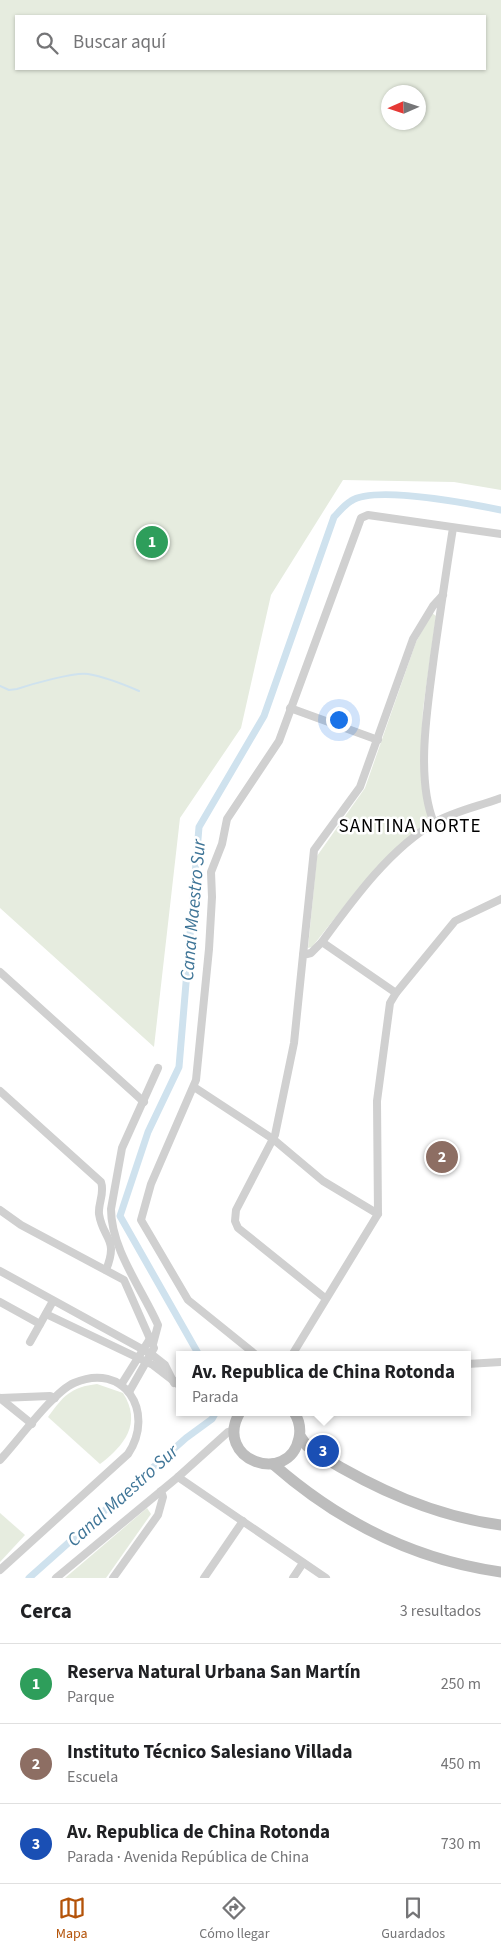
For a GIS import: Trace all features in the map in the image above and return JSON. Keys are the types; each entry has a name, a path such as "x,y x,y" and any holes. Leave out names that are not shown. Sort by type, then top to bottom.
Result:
{"main road":[{"path":"239,1416 234,1430 238,1449 245,1456 263,1465 272,1464 289,1457 300,1436"},
{"path":"296,1416 300,1436 307,1446 318,1454 396,1496 440,1513 501,1525"},
{"path":"272,1464 312,1496 362,1528 445,1561 501,1572"}],"street":[{"path":"251,1351 188,1300 141,1220 151,1184 194,1087 209,949 212,897 211,872 222,844 229,814 277,745 361,518 368,515 501,534"},
{"path":"434,823 430,812 426,774 425,736 453,528"},
{"path":"325,1298 236,1225 236,1210 273,1139 293,1051 313,852 358,792 413,639 433,606 443,595"},
{"path":"290,708 378,740"},
{"path":"303,955 311,954 374,876 412,839 434,823 501,798"},
{"path":"294,1351 325,1298 347,1268 378,1214 377,1101 390,1006 396,993 455,921 501,899"},
{"path":"322,942 396,993"},
{"path":"0,972 144,1102"},
{"path":"129,1392 151,1354 152,1341 158,1325 122,1255 111,1218 112,1196 122,1148 158,1068"},
{"path":"194,1087 273,1139 323,1181 378,1214"},
{"path":"0,1091 101,1182 99,1212 112,1247 106,1270"},
{"path":"0,1210 21,1225 121,1277 128,1285 152,1341"},
{"path":"0,1271 151,1354 164,1365 176,1383"},
{"path":"30,1342 53,1301"},
{"path":"0,1302 40,1324"},
{"path":"46,1314 146,1362 176,1383"},
{"path":"121,1385 136,1358 152,1341"},
{"path":"471,1364 501,1362"},
{"path":"0,1460 55,1398 69,1385 84,1380 101,1379 121,1385 135,1399 140,1416 137,1438 128,1454 0,1570"},
{"path":"0,1398 50,1396 55,1398"},
{"path":"0,1398 32,1424"},
{"path":"56,1578 178,1477 228,1432 234,1430"},
{"path":"178,1477 326,1578"},
{"path":"113,1578 158,1515 163,1501 161,1491"},
{"path":"204,1578 243,1521"},
{"path":"293,1578 303,1563"}],"shaded area":[{"path":"0,0 501,0 501,490 454,482 343,480 271,595 241,728 180,818 154,1047 0,908"},
{"path":"432,613 436,616 423,709 421,748 428,821 357,890 312,947 308,948 317,856 365,788 416,642"},
{"path":"97,1384 123,1393 131,1414 131,1424 128,1433 117,1449 100,1464 48,1417 58,1403 68,1394 80,1387"},
{"path":"147,1508 151,1514 106,1578 65,1578"},
{"path":"0,1513 25,1535 0,1562"}],"waterway":[{"name":"Canal Maestro Sur","path":"197,1351 120,1216 148,1132 179,1067 199,827 264,716 334,517 346,504 363,497 401,495 501,510"},
{"path":"0,686 9,690 17,689 63,677 88,674 121,683 139,691"},
{"name":"Canal Maestro Sur","path":"29,1578 186,1438 214,1416"}],"place":[{"name":"Reserva Natural Urbana San Martín","path":"152,542"},
{"name":"Instituto Técnico Salesiano Villada","path":"442,1157"},
{"name":"Av. Republica de China Rotonda","path":"323,1451"}],"district":[{"name":"SANTINA NORTE","path":"410,825"}]}
